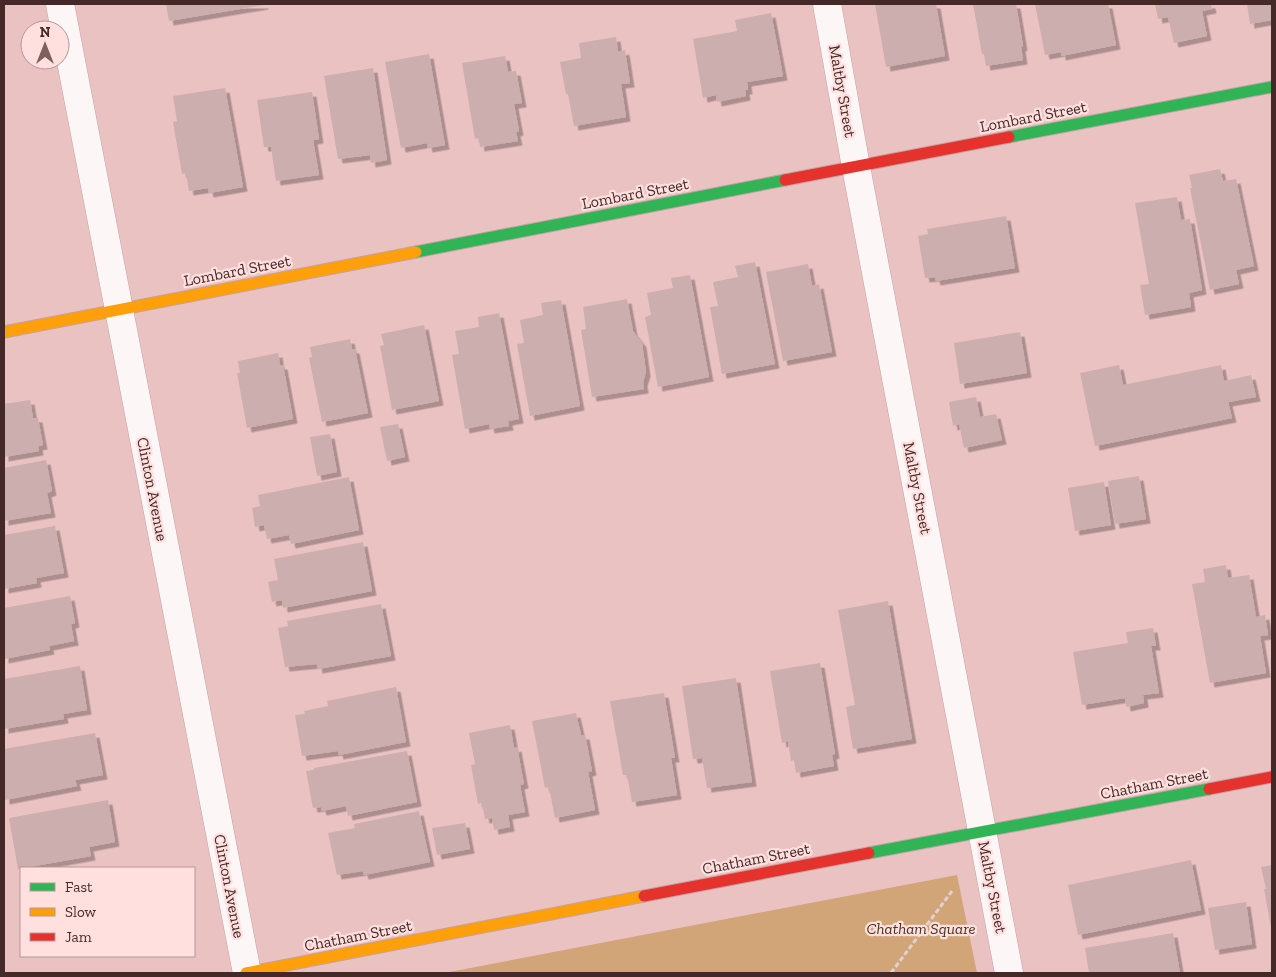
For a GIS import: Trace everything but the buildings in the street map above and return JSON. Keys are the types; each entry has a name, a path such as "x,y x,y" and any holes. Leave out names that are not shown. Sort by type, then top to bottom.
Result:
{"street":[{"name":"Clinton Avenue","path":"60,4 247,973"},
{"name":"Maltby Street","path":"827,4 856,167 1009,973"},
{"name":"Lombard Street","path":"4,332 1272,87"},
{"name":"Chatham Street","path":"247,973 1272,777"}],"path":[{"path":"891,973 952,891"}],"green space":[{"name":"Chatham Square","path":"957,875 977,973 444,973"}],"traffic: fast":[{"path":"1009,137 1272,87"},
{"path":"416,252 785,180"},
{"path":"869,853 1209,789"}],"traffic: slow":[{"path":"4,332 416,252"},
{"path":"246,973 644,896"}],"traffic: jam":[{"path":"785,180 1009,137"},
{"path":"1209,789 1272,777"},
{"path":"644,896 869,853"}]}
